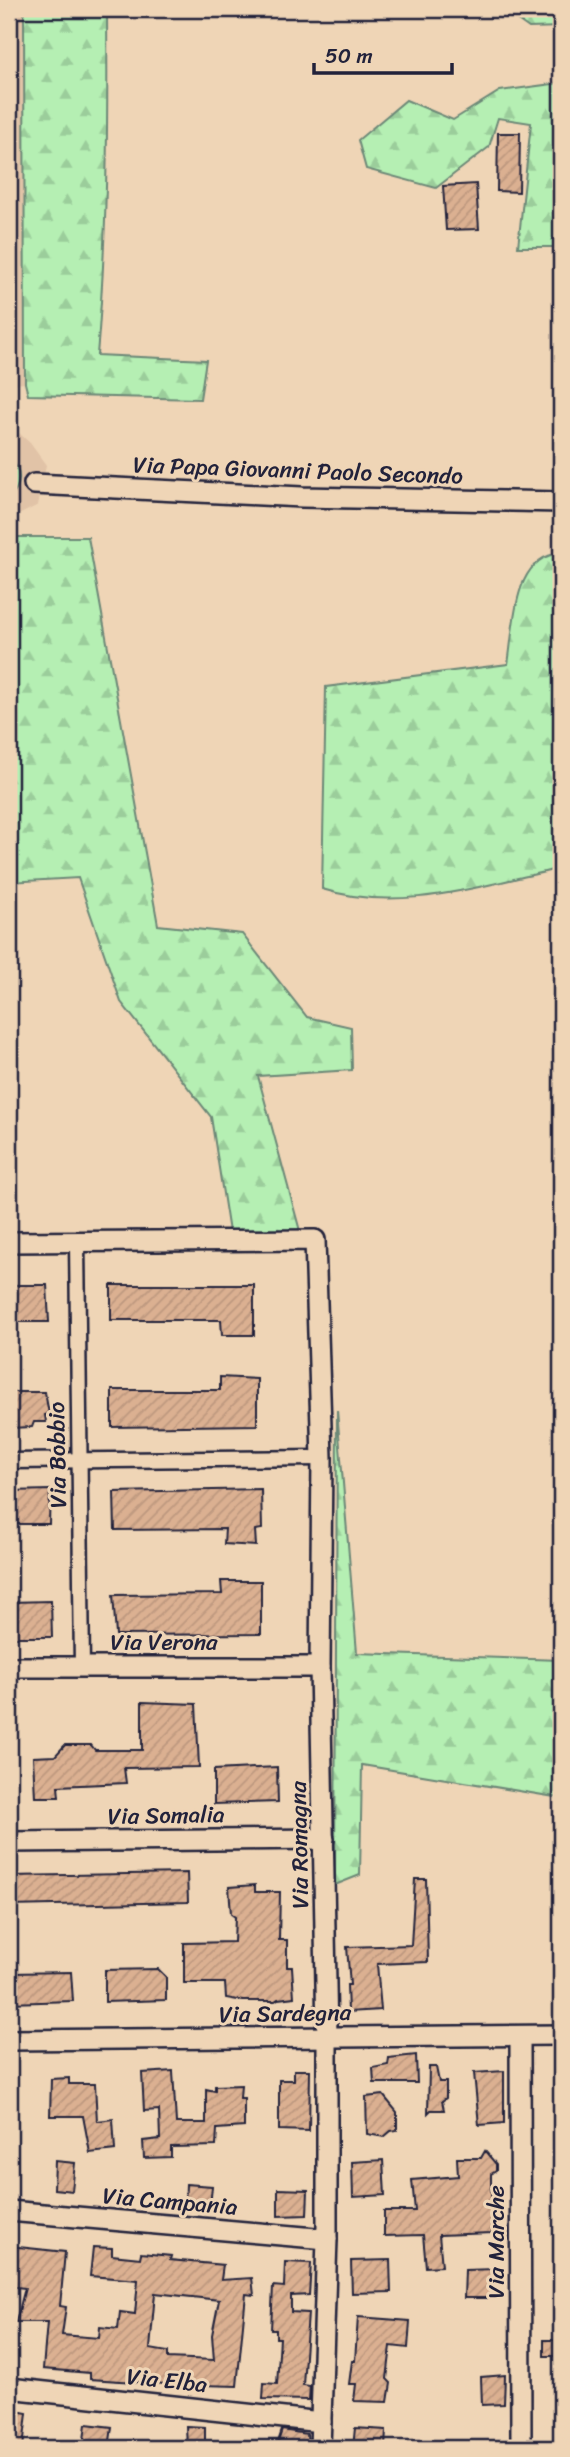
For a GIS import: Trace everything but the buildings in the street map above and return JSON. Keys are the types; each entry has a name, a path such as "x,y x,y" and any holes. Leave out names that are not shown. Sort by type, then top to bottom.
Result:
{"street":[{"name":"Via Papa Giovanni Paolo Secondo","path":"34,484 302,497 561,502"},
{"name":"Via Romagna","path":"77,1242 315,1240 322,1458 320,1667 327,2027 327,2239 320,2448"},
{"path":"9,1242 77,1242"},
{"name":"Via Bobbio","path":"77,1242 82,1667"},
{"path":"9,1461 322,1458"},
{"name":"Via Verona","path":"9,1667 320,1667"},
{"name":"Via Somalia","path":"9,1842 324,1839"},
{"name":"Via Sardegna","path":"9,2040 327,2027 520,2036 561,2035"},
{"name":"Via Marche","path":"520,2036 521,2448"},
{"name":"Via Campania","path":"9,2211 327,2239"},
{"name":"Via Elba","path":"9,2388 320,2422"}],"shaded area":[{"path":"9,9 24,9 25,383 14,384 13,421 19,433 46,465 38,505 9,520"}],"green space":[{"path":"24,9 107,9 106,182 97,355 206,360 200,399 28,395 25,383"},
{"path":"502,9 561,9 561,27 529,28"},
{"path":"560,83 561,247 518,247 531,123 498,118 489,147 436,188 366,169 358,140 406,100 453,120 500,91"},
{"path":"9,458 17,468 19,478 9,498"},
{"path":"9,537 88,537 158,925 242,934 307,1017 351,1027 352,1070 258,1076 300,1231 229,1232 211,1117 121,1002 78,878 9,882"},
{"path":"555,554 561,555 561,789 557,812 561,867 467,890 418,897 370,898 322,889 326,687 508,664 514,616 523,583 530,570 541,560"},
{"path":"337,1410 357,1653 561,1660 561,1798 362,1765 360,1875 335,1885"}]}
